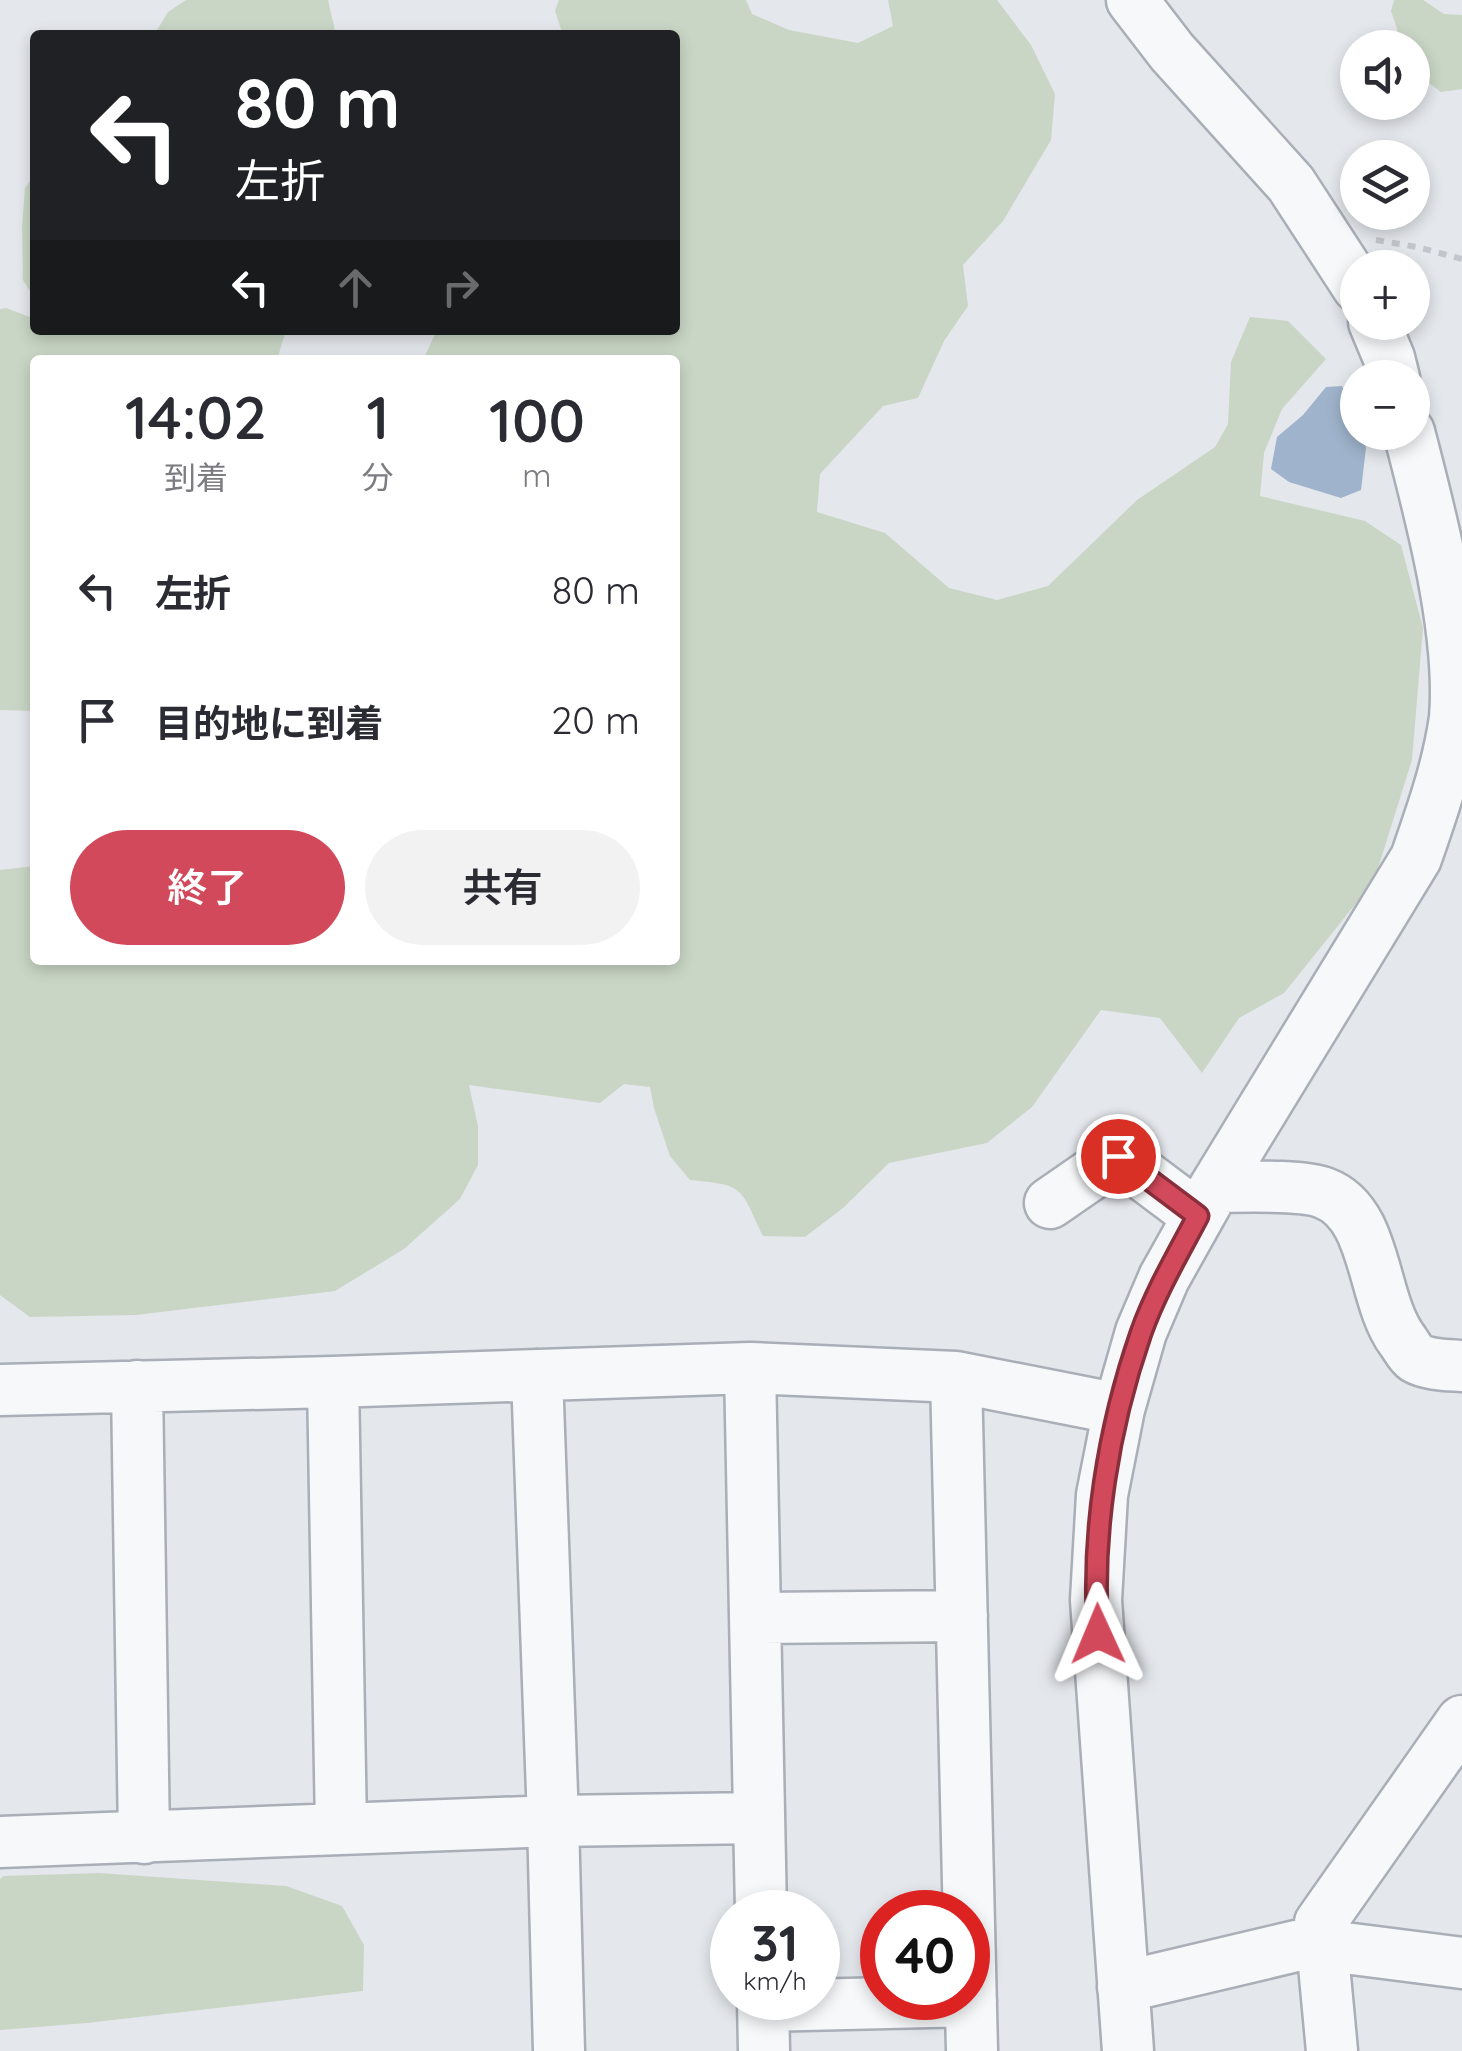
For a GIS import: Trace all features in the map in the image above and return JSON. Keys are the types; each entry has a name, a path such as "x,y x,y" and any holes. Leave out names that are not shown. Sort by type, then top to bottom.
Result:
{"street":[{"path":"1132,0 1172,52 1290,184 1340,258"},
{"path":"1128,2051 1096,1600 1102,1496 1119,1409 1141,1332 1164,1278 1416,858 1434,807 1456,714 1457,658 1448,597 1414,450"},
{"path":"1050,1203 1118,1156 1207,1202 1304,1189 1322,1192 1345,1204 1359,1225 1392,1326 1414,1357 1462,1366"},
{"path":"0,1390 750,1368 956,1377 1119,1409"},
{"path":"750,1368 761,1890"},
{"path":"536,1375 559,2051"},
{"path":"956,1377 968,1890"},
{"path":"333,1382 341,1828"},
{"path":"137,1386 144,1838"},
{"path":"755,1618 962,1616"},
{"path":"1332,2051 1320,1923 1462,1721"},
{"path":"0,1842 553,1821 759,1818"},
{"path":"1123,1988 1296,1946 1321,1945 1462,1963"},
{"path":"971,2020 972,2051"}],"path":[{"path":"1326,236 1381,240 1462,260"}],"green space":[{"path":"186,0 328,0 335,30 157,30 168,12"},
{"path":"559,0 746,0 752,14 789,30 858,43 893,26 888,0 997,0 1031,45 1055,94 1051,140 1003,221 963,265 968,306 944,341 918,398 883,406 820,474 817,512 885,533 949,588 997,600 1048,586 1137,500 1215,447 1228,424 1231,362 1250,317 1288,321 1326,359 1282,409 1264,453 1260,496 1365,521 1401,545 1423,628 1412,760 1374,881 1284,993 1239,1018 1202,1073 1160,1018 1101,1010 1032,1107 987,1143 889,1163 843,1208 805,1237 763,1236 739,1192 722,1184 690,1180 670,1156 650,1087 624,1084 600,1103 469,1085 478,1126 478,1165 460,1199 404,1249 335,1291 136,1315 30,1317 0,1295 0,870 30,867 30,965 680,965 680,355 425,355 435,335 680,335 680,30 561,30 555,11"},
{"path":"1394,0 1423,0 1444,14 1462,15 1462,89 1441,92 1430,84 1430,30 1397,30 1391,11"},
{"path":"30,181 30,291 23,280 25,188"},
{"path":"0,309 30,317 30,335 284,335 278,355 30,355 30,711 0,710"},
{"path":"99,1873 286,1886 342,1906 364,1945 363,1991 0,2030 0,1879"}],"water":[{"path":"1340,386 1340,450 1366,450 1361,490 1341,498 1289,482 1271,469 1277,437 1303,415 1326,387"}],"route":[{"path":"1098,1634 1102,1496 1119,1409 1141,1332 1164,1278 1198,1216 1118,1156"}]}
